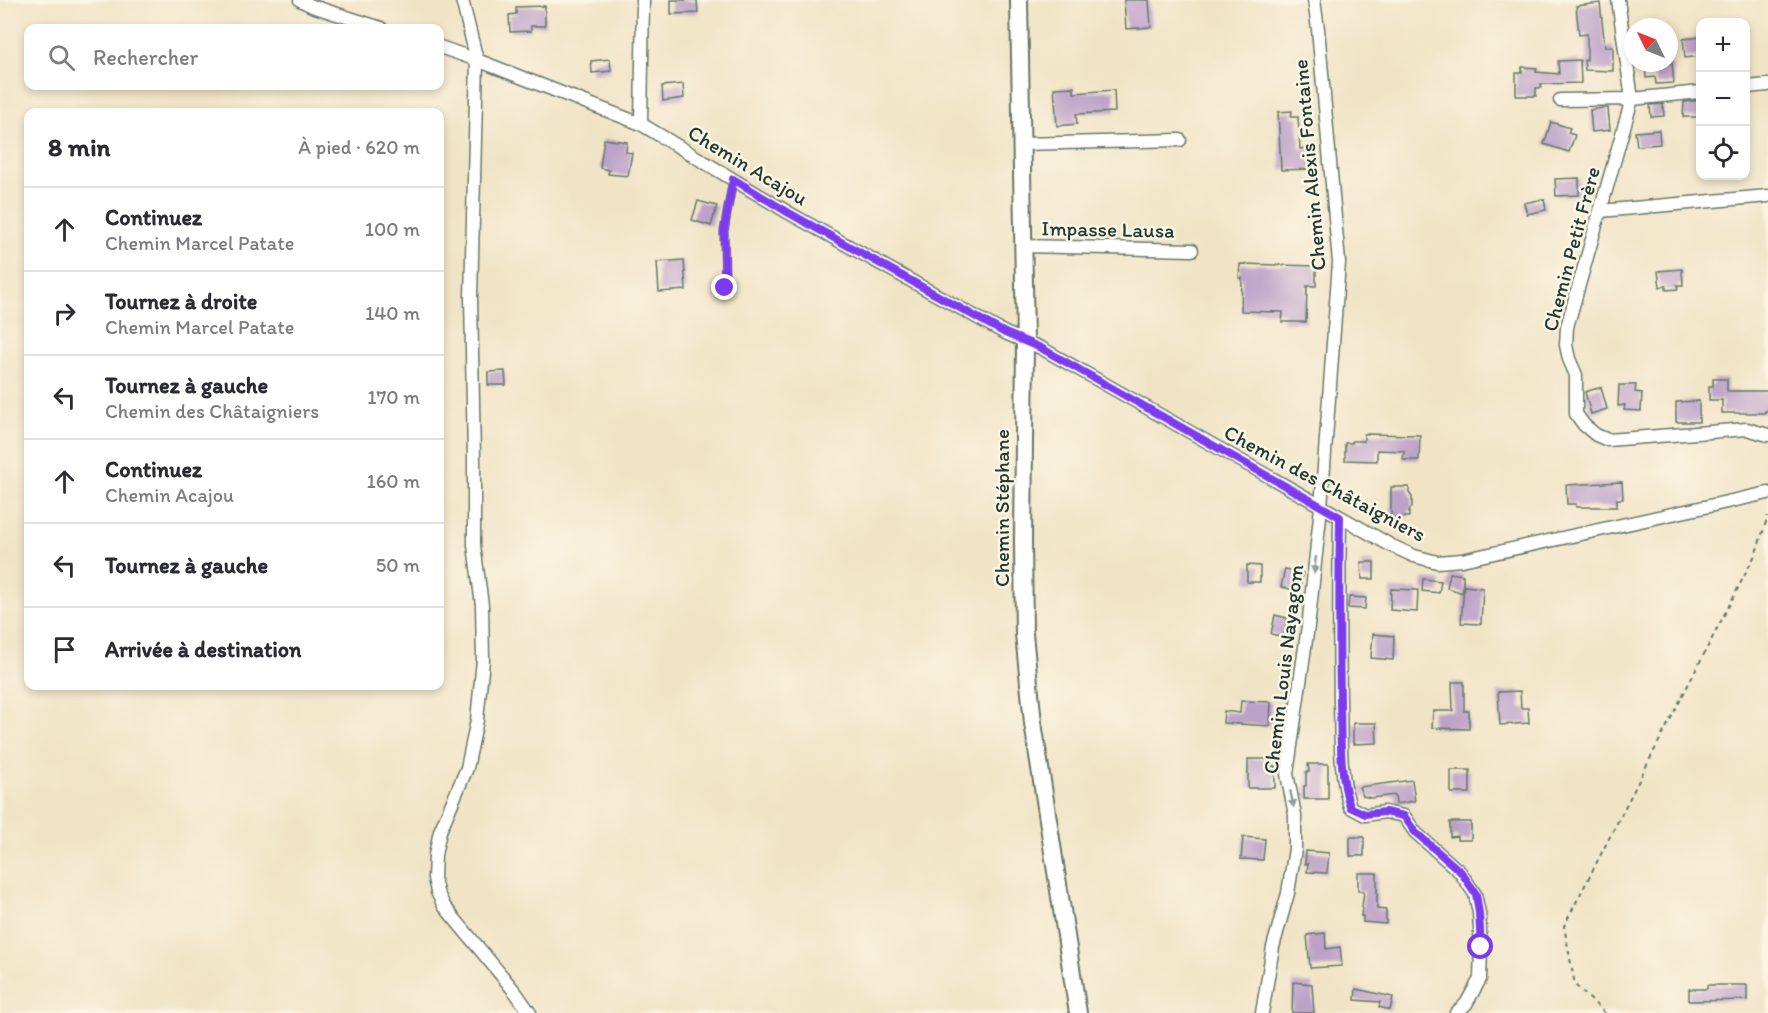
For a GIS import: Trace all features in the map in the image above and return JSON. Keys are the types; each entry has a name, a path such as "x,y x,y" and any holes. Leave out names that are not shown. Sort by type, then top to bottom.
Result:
{"main road":[{"name":"Chemin Stéphane","path":"1019,0 1025,342 1024,634 1033,723 1078,1013"}],"street":[{"path":"300,0 368,24"},
{"path":"462,0 477,60 471,297 474,545 483,605 483,660 477,720 467,768 440,831 433,867 437,892 444,906 530,1013"},
{"path":"642,124 643,0"},
{"name":"Chemin Alexis Fontaine","path":"1314,0 1339,261 1322,507"},
{"name":"Chemin Petit Frère","path":"1618,0 1632,99 1567,327 1566,345 1569,360 1576,375 1576,414 1596,435 1608,440 1747,429 1768,435"},
{"name":"Chemin Acajou","path":"444,48 642,124 789,213 1025,342"},
{"path":"1750,87 1768,85"},
{"path":"1560,100 1632,99 1696,93"},
{"path":"1022,144 1180,140"},
{"path":"1600,211 1768,196"},
{"name":"Impasse Lausa","path":"1023,246 1192,250"},
{"name":"Chemin des Châtaigniers","path":"1025,342 1041,348 1340,517 1414,556 1437,562 1462,560 1768,493"},
{"name":"Chemin Louis Nayagom","path":"1262,1013 1273,947 1288,893 1295,849 1295,815 1287,774 1310,619 1322,507"},
{"path":"1340,517 1339,633 1344,788 1350,807 1365,814 1385,812 1404,816 1415,832 1461,872 1476,894 1481,947 1480,979 1466,1004 1456,1013"}],"lane":[{"path":"718,294 724,292 725,288 724,231 733,179"}],"path":[{"path":"1605,1013 1575,985 1564,926 1756,553 1768,516"}],"building":[{"path":"671,0 697,0 698,13 671,14"},
{"path":"1124,0 1149,0 1151,27 1126,29"},
{"path":"1600,3 1605,47 1613,47 1613,71 1585,70 1587,34 1579,35 1576,6"},
{"path":"545,6 545,26 531,26 531,31 510,32 509,15 516,14 516,7"},
{"path":"1696,38 1696,57 1685,58 1683,39"},
{"path":"610,59 611,71 592,73 591,61"},
{"path":"1580,60 1581,83 1541,84 1541,88 1536,88 1536,96 1516,96 1516,73 1522,73 1522,67 1537,68 1536,72 1559,74 1558,61"},
{"path":"1646,72 1673,72 1674,83 1656,84 1655,77 1646,78"},
{"path":"683,84 684,98 663,101 662,86"},
{"path":"1074,87 1074,93 1114,90 1115,112 1076,114 1077,124 1057,126 1054,88"},
{"path":"1696,101 1696,117 1683,117 1684,102"},
{"path":"1663,104 1664,116 1651,117 1650,105"},
{"path":"1608,108 1610,130 1592,132 1590,110"},
{"path":"1292,111 1291,117 1298,117 1300,149 1313,148 1313,169 1281,170 1278,112"},
{"path":"1551,122 1570,128 1568,133 1575,135 1569,152 1544,144"},
{"path":"1659,130 1660,144 1637,146 1635,132"},
{"path":"604,139 627,142 626,152 632,153 628,176 608,174 609,170 600,168"},
{"path":"1579,178 1579,195 1556,196 1555,179"},
{"path":"1544,199 1546,210 1527,214 1524,203"},
{"path":"698,201 717,206 711,226 692,220"},
{"path":"684,260 686,290 659,292 657,262"},
{"path":"1240,264 1316,266 1316,286 1307,286 1306,322 1282,322 1283,312 1241,311"},
{"path":"1682,269 1683,285 1677,285 1678,289 1666,290 1666,286 1660,287 1658,271"},
{"path":"505,371 506,385 488,385 488,372"},
{"path":"1713,379 1727,379 1727,391 1768,391 1768,411 1765,413 1722,413 1722,400 1709,400 1709,386 1713,386"},
{"path":"1619,385 1636,385 1635,392 1642,393 1641,411 1624,410 1625,405 1618,406"},
{"path":"1601,387 1607,409 1591,414 1585,392"},
{"path":"1699,401 1699,422 1676,422 1676,402"},
{"path":"1364,434 1420,435 1419,460 1403,460 1404,451 1377,450 1377,461 1345,460 1345,443 1364,441"},
{"path":"1622,482 1623,499 1617,499 1617,507 1576,507 1576,504 1567,504 1566,485"},
{"path":"1391,487 1409,487 1412,507 1409,510 1409,517 1391,517"},
{"path":"1361,562 1374,562 1374,579 1362,579"},
{"path":"1247,565 1260,566 1260,582 1247,582"},
{"path":"1285,569 1303,573 1299,591 1281,587"},
{"path":"1450,573 1463,575 1463,593 1447,588"},
{"path":"1423,579 1441,581 1439,593 1422,591"},
{"path":"1464,586 1483,588 1481,624 1461,623"},
{"path":"1391,589 1418,590 1417,612 1390,610"},
{"path":"1349,597 1366,598 1365,609 1348,608"},
{"path":"1275,615 1287,618 1284,637 1271,634"},
{"path":"1373,634 1394,636 1393,660 1371,658"},
{"path":"1452,682 1464,682 1464,711 1469,711 1469,729 1432,728 1433,711 1453,711"},
{"path":"1520,691 1521,708 1528,708 1529,723 1500,725 1498,692"},
{"path":"1241,701 1271,702 1270,726 1223,723 1224,711 1240,713"},
{"path":"1353,723 1376,723 1377,743 1353,744"},
{"path":"1248,759 1270,759 1270,766 1275,766 1275,788 1248,788"},
{"path":"1308,764 1328,764 1328,799 1304,799 1306,772 1309,772"},
{"path":"1451,770 1470,770 1470,793 1451,793"},
{"path":"1412,780 1415,801 1396,804 1395,795 1371,798 1363,796 1359,787"},
{"path":"1450,822 1471,822 1471,840 1457,840 1457,836 1450,837"},
{"path":"1243,837 1265,839 1263,860 1241,859"},
{"path":"1350,837 1364,837 1364,856 1350,856"},
{"path":"1306,851 1329,853 1327,873 1307,872"},
{"path":"1358,873 1377,873 1377,909 1386,910 1386,924 1363,922 1363,916 1361,916 1364,891 1358,891"},
{"path":"1325,933 1326,949 1340,947 1342,966 1310,968 1307,935"},
{"path":"1293,982 1312,984 1314,1013 1292,1013"},
{"path":"1707,985 1747,985 1747,1000 1689,1001 1689,989 1707,989"},
{"path":"1356,989 1393,997 1390,1010 1379,1007 1380,1002 1355,1000"}],"route":[{"path":"725,288 724,231 733,179 789,213 1005,333 1041,348 1340,517 1341,742 1344,788 1350,807 1365,814 1385,812 1404,816 1415,832 1433,850 1461,872 1476,894 1481,947"}]}
